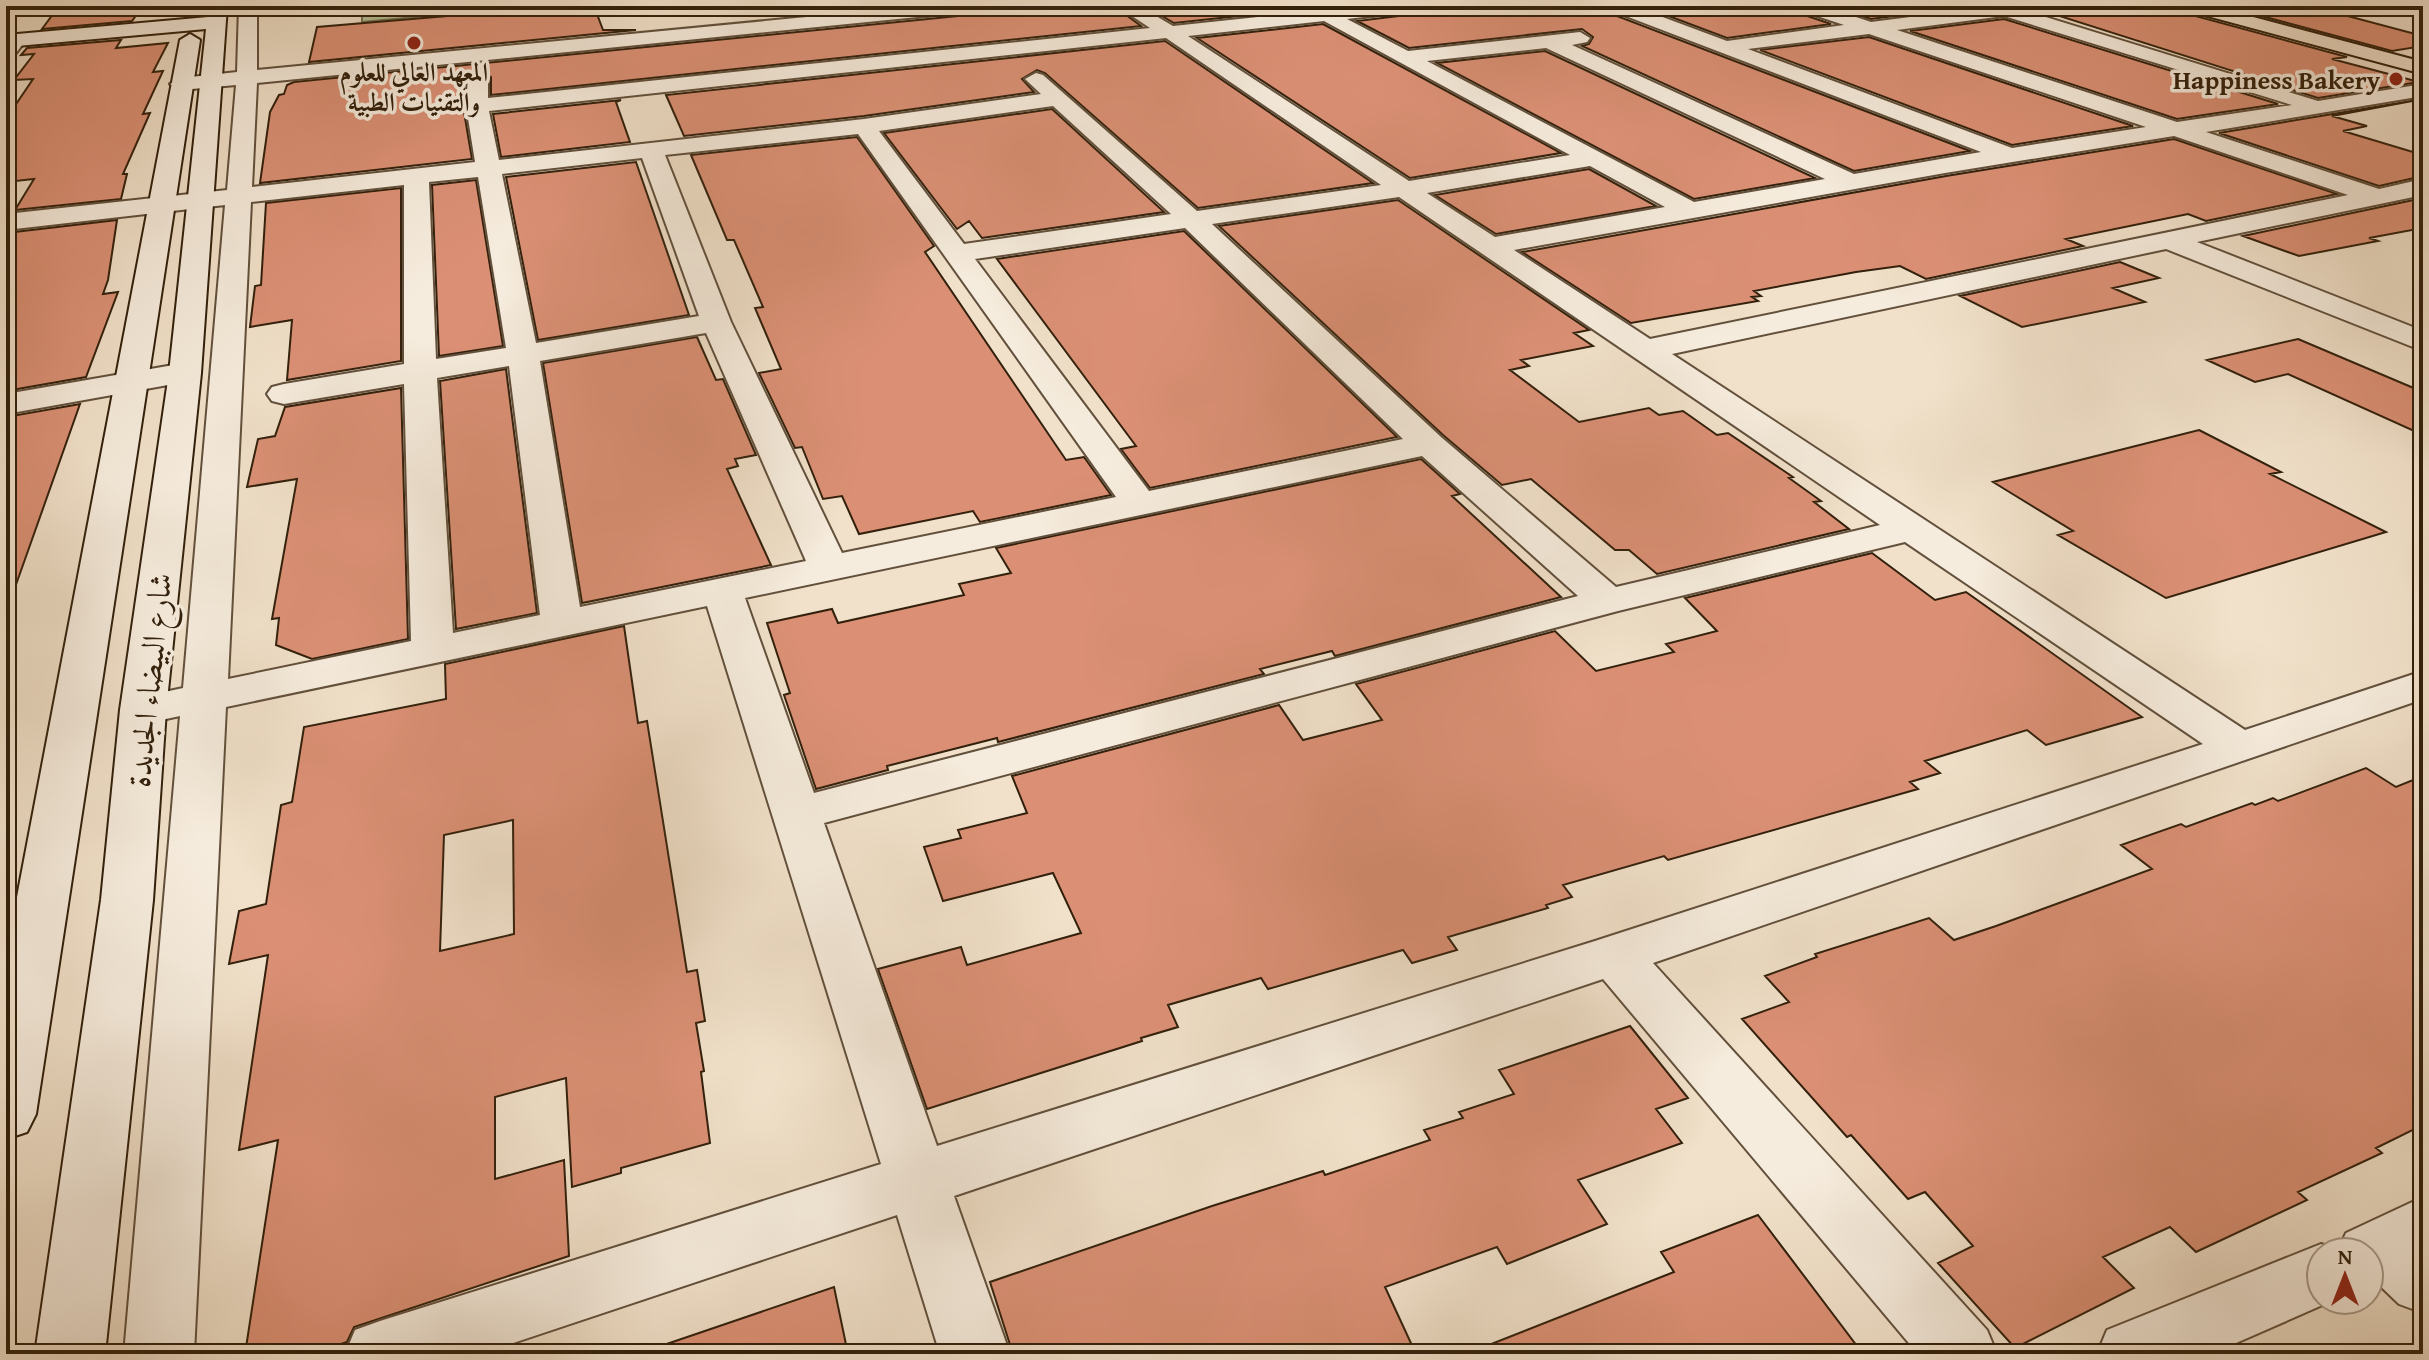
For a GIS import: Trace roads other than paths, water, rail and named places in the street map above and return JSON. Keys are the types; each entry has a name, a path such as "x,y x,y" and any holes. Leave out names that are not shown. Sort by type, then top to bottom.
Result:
{"main road":[{"path":"2191,6 2423,68"},
{"path":"2221,6 2423,60"}],"street":[{"path":"772,6 784,25"},
{"path":"234,76 978,6"},
{"path":"1126,6 1171,33 2240,748"},
{"path":"477,106 1415,6"},
{"path":"1616,6 2009,155"},
{"path":"1805,6 2423,212"},
{"path":"1727,46 1998,9 2044,6"},
{"path":"2404,6 2423,10"},
{"path":"1998,9 2324,108"},
{"path":"9,45 214,13"},
{"name":"شارع البيضاء الجديدة","path":"6,1114 71,743 129,383 200,199 234,76 214,13"},
{"path":"1326,15 1692,211"},
{"path":"1624,33 1669,27"},
{"path":"1408,57 1594,36"},
{"path":"1550,42 1850,181"},
{"path":"1009,51 1055,99 1191,219 1429,444 1608,601"},
{"path":"479,55 477,106 523,355 562,624"},
{"path":"1490,246 1850,181 2423,90"},
{"path":"6,222 864,126 1055,99"},
{"path":"864,126 1140,504"},
{"path":"651,149 716,322 829,568"},
{"path":"958,253 1590,159"},
{"path":"416,177 420,372 433,650"},
{"path":"1644,350 2423,187"},
{"path":"159,1354 205,698 200,199"},
{"name":"شارع البيضاء الجديدة","path":"70,1354 127,900 143,710 185,373 200,199"},
{"path":"2167,240 2423,342"},
{"path":"284,394 716,322"},
{"path":"6,404 185,373"},
{"path":"143,710 1429,444"},
{"path":"794,815 1608,601 1911,529"},
{"path":"722,590 975,1354"},
{"path":"380,1354 2415,693"},
{"path":"1614,955 1962,1354"},
{"path":"2132,1354 2305,1281"}],"place":[{"name":"المعهد العالي للعلوم والتقنيات الطبية","path":"414,43"},
{"name":"Happiness Bakery","path":"2396,79"}]}
